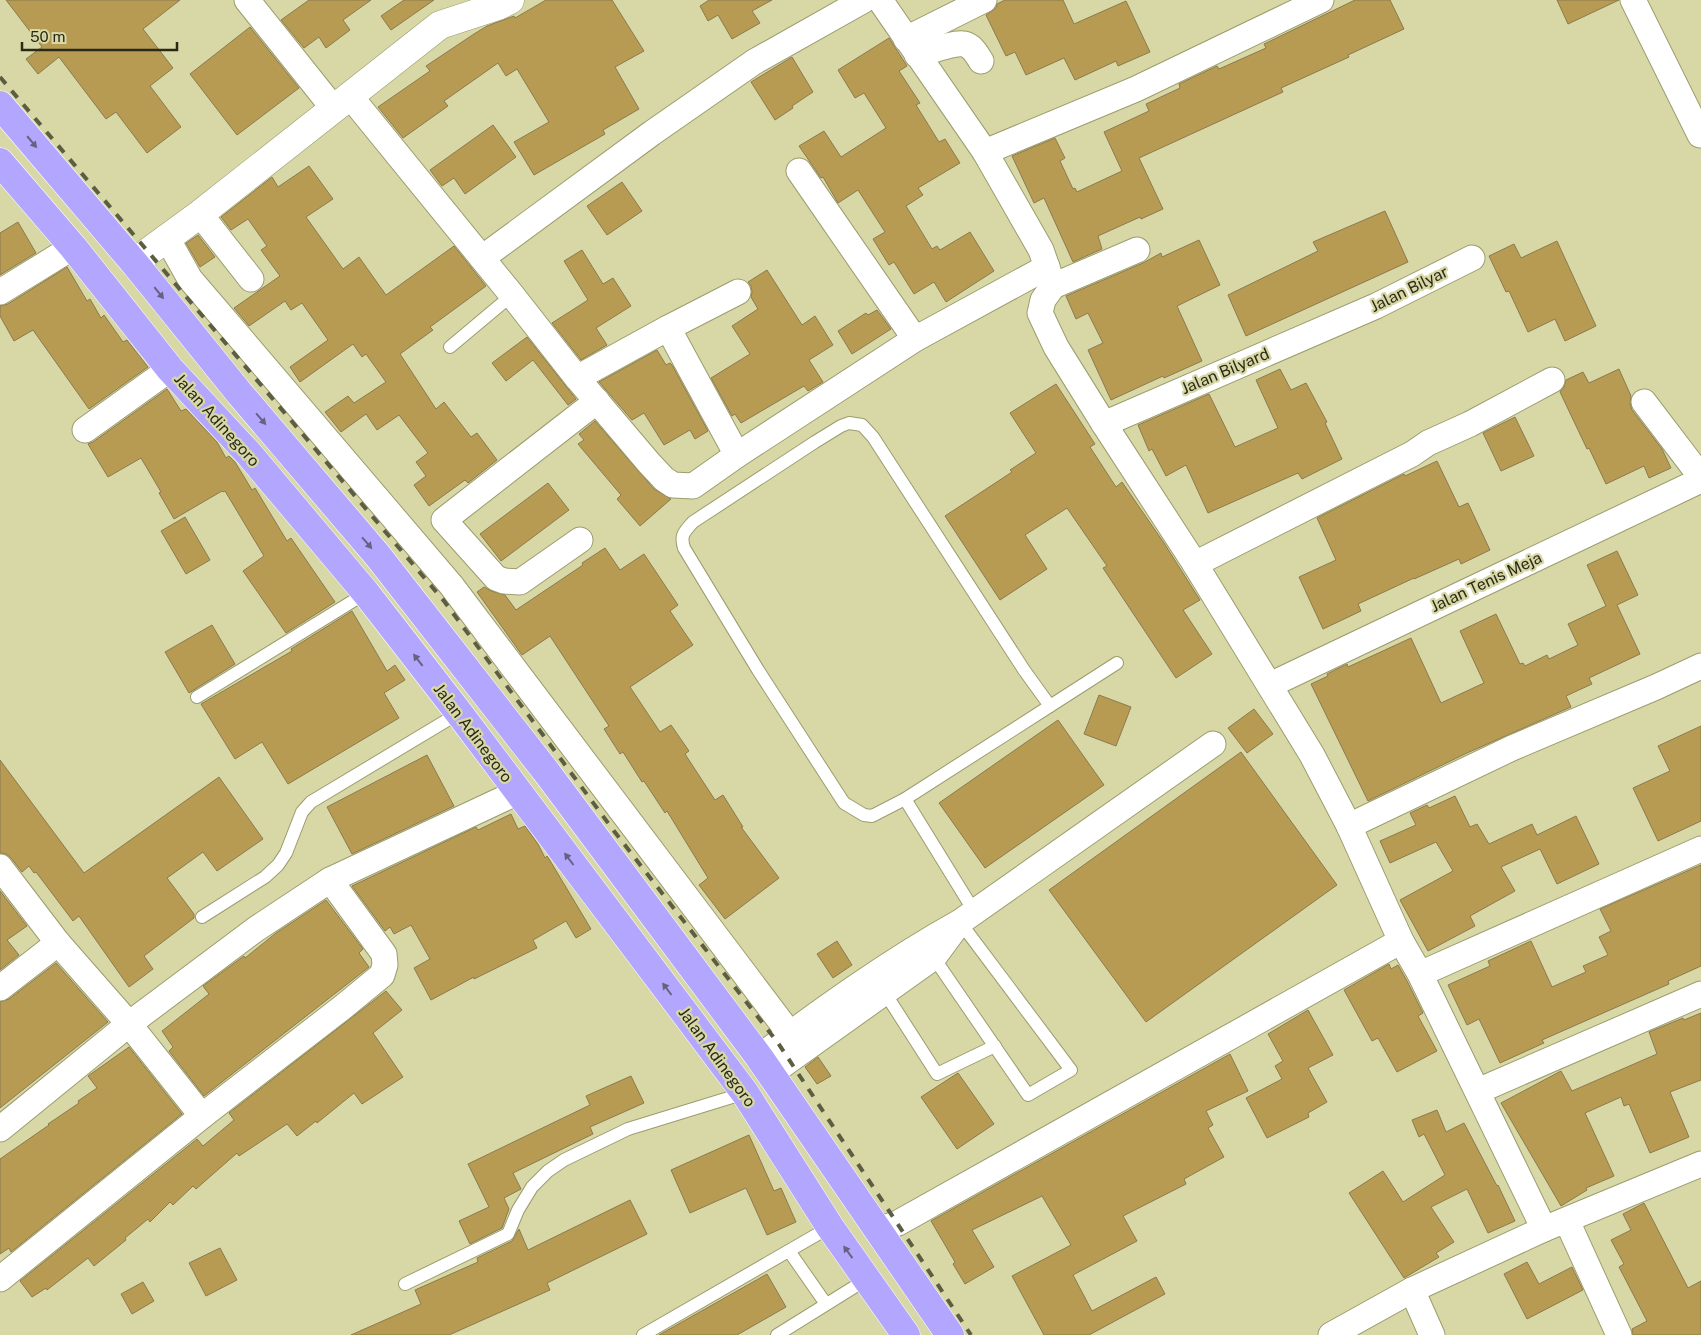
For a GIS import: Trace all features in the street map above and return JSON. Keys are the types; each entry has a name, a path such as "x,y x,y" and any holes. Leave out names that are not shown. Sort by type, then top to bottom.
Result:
{"highway":[{"path":"0,105 136,265 240,394 378,556 548,774 764,1066 950,1335"},
{"name":"Jalan Adinegoro","path":"0,162 72,247 170,369 249,454 366,593 459,713 745,1093 830,1228 906,1335"}],"street":[{"path":"247,0 342,102 482,258 577,378 649,463 664,479 673,485 693,486 737,455 916,339 1050,277 1137,250"},
{"path":"136,265 148,252 200,214 440,25 498,6 510,0"},
{"path":"482,258 652,133 754,62 864,0"},
{"path":"880,0 985,152 1041,250 1050,277 1040,313 1056,347 1195,564 1312,755 1349,826 1401,941 1420,974 1478,1091 1619,1335"},
{"path":"912,47 984,0"},
{"path":"985,152 1136,89 1321,0"},
{"path":"1633,0 1701,136"},
{"path":"912,47 965,44 973,49 981,61"},
{"path":"798,171 916,339"},
{"path":"200,214 250,279"},
{"path":"167,238 190,279 451,585 790,1034"},
{"path":"0,292 72,247"},
{"name":"Jalan Bilyar","path":"1346,318 1376,306 1472,258"},
{"path":"577,378 738,292"},
{"name":"Jalan Bilyard","path":"1104,424 1346,318"},
{"path":"668,328 737,455"},
{"path":"85,430 170,369"},
{"path":"1195,564 1412,454 1428,443 1470,424 1552,380"},
{"path":"580,540 520,582 504,581 496,578 444,520 597,401"},
{"path":"1644,402 1701,478"},
{"name":"Jalan Tenis Meja","path":"1270,685 1701,478"},
{"path":"1349,826 1512,748 1701,666"},
{"path":"764,1066 790,1034 831,1018 885,993 928,950 967,917 1213,744"},
{"path":"0,1129 129,1024 256,929 330,880 518,792"},
{"path":"1420,974 1701,849"},
{"path":"0,867 58,943 129,1024 202,1116"},
{"path":"0,1279 202,1116 382,975 385,965 384,954 330,880"},
{"path":"878,1230 898,1223 1401,941"},
{"path":"0,988 58,943"},
{"path":"764,1066 928,950"},
{"path":"1478,1091 1701,994"},
{"path":"1331,1335 1412,1290 1556,1225 1701,1164"},
{"path":"1412,1290 1432,1335"}],"lane":[{"path":"450,347 512,295"},
{"path":"1050,706 1024,670 873,438 862,426 849,423 841,426 693,522 684,532 682,539 684,548 758,670 844,803 860,813 872,816 905,800 1118,662"},
{"path":"197,697 366,593"},
{"path":"202,918 265,877 278,865 286,853 302,812 312,802 459,713"},
{"path":"905,800 967,917 1071,1070 1028,1095 928,950"},
{"path":"885,993 937,1074 995,1046"},
{"path":"405,1284 508,1234 518,1210 532,1187 548,1171 564,1160 628,1129 745,1093"},
{"path":"643,1335 830,1228"},
{"path":"788,1251 826,1304"},
{"path":"777,1335 867,1279"}],"building":[{"path":"6,0 180,0 143,29 173,68 150,86 181,127 147,153 116,112 106,119 59,57 38,74 26,59 42,47"},
{"path":"309,0 371,0 343,20 350,30 326,48 319,37 304,48 281,20"},
{"path":"404,0 434,0 391,30 381,16"},
{"path":"546,0 612,0 644,51 615,67 639,109 603,130 605,134 534,175 514,142 549,122 517,69 506,76 498,63 444,101 448,106 403,138 378,107 430,71 426,66 474,34 487,26 514,16 515,18"},
{"path":"709,0 772,0 752,11 760,23 732,39 718,15 708,21 700,6"},
{"path":"1005,0 1063,0 1074,24 1126,1 1150,52 1118,66 1116,61 1075,80 1064,58 1026,75 1015,52 1006,56 986,15 996,8 997,4"},
{"path":"1355,0 1390,0 1404,29 1281,88 1283,92 1139,158 1163,209 1098,236 1102,249 1073,262 1044,198 1034,203 1012,156 1055,138 1065,158 1060,161 1073,189 1075,188 1077,192 1122,171 1104,132 1149,111 1146,104 1180,88 1179,84 1217,66 1219,69 1266,48 1264,44"},
{"path":"1557,0 1619,0 1568,24"},
{"path":"250,27 299,88 237,135 190,74"},
{"path":"889,38 907,66 899,71 920,103 916,105 939,142 945,139 960,163 918,188 923,195 906,206 932,249 937,246 940,250 970,232 994,271 946,302 934,282 914,294 894,262 889,265 873,239 885,232 858,190 838,203 823,177 821,178 799,146 824,131 841,157 886,128 864,93 855,98 838,70"},
{"path":"792,57 813,92 775,120 751,82"},
{"path":"493,125 516,157 465,194 454,178 442,186 430,170"},
{"path":"309,166 333,199 306,217 343,269 359,257 386,295 454,246 486,286 430,327 433,330 400,354 436,409 444,402 471,437 477,433 497,460 468,483 465,480 429,506 414,485 426,476 416,462 428,453 399,415 377,430 366,414 341,432 325,412 348,396 354,403 386,382 366,354 362,357 353,344 300,382 290,367 328,340 302,303 291,310 285,301 249,326 234,308 280,276 261,250 267,246 248,219 231,230 221,217 272,177 278,187"},
{"path":"622,182 642,211 607,235 587,206"},
{"path":"1385,211 1408,262 1246,336 1228,295 1318,251 1313,242"},
{"path":"18,222 36,253 0,275 0,233"},
{"path":"198,235 215,257 200,267 186,243"},
{"path":"1199,240 1220,285 1177,306 1202,361 1164,378 1163,376 1111,400 1088,350 1103,343 1088,313 1076,319 1066,296 1143,263 1161,253 1162,257"},
{"path":"1557,241 1596,326 1565,341 1555,319 1528,332 1509,291 1506,292 1489,256 1514,244 1521,258"},
{"path":"582,250 603,284 613,278 631,306 596,328 607,345 581,360 552,323 588,300 564,261"},
{"path":"67,267 87,301 90,299 101,318 104,315 123,342 127,340 148,367 89,409 33,330 14,341 0,316 0,306 8,304"},
{"path":"767,270 802,325 815,316 833,345 809,360 823,382 808,391 804,386 741,423 735,414 732,416 711,378 750,354 732,326 758,309 751,297 751,286 748,282"},
{"path":"877,310 891,329 852,354 838,331 866,313 868,315"},
{"path":"527,337 576,399 568,405 533,360 506,381 492,363"},
{"path":"657,350 666,365 670,363 672,365 708,431 695,439 690,430 664,445 644,413 632,420 599,382"},
{"path":"1280,369 1291,390 1306,383 1327,422 1325,423 1342,459 1302,479 1298,473 1208,513 1186,465 1166,476 1152,449 1149,451 1138,425 1209,394 1235,447 1278,428 1256,380"},
{"path":"1619,369 1631,396 1632,410 1662,449 1671,468 1649,478 1644,466 1606,484 1560,392 1566,380 1583,372 1589,383"},
{"path":"1056,384 1095,444 1090,447 1116,487 1122,482 1200,600 1183,610 1212,654 1176,678 1103,568 1107,566 1067,508 1025,535 1047,569 1000,600 945,516 1012,472 1010,470 1036,453 1010,413"},
{"path":"167,389 181,411 186,409 217,442 226,458 229,456 235,462 252,490 255,488 287,541 291,538 335,602 286,633 243,571 264,556 225,491 174,519 141,458 108,477 88,444"},
{"path":"1515,417 1534,456 1501,471 1483,433"},
{"path":"595,421 654,489 671,499 640,526 617,499 621,495 578,444 584,440 579,434"},
{"path":"1437,461 1459,507 1468,503 1490,550 1461,564 1459,559 1358,604 1361,611 1323,629 1299,577 1336,560 1317,518 1404,474 1405,476"},
{"path":"548,483 569,510 501,561 480,534"},
{"path":"185,517 210,560 186,574 161,531"},
{"path":"605,548 620,570 644,554 678,605 670,611 693,645 630,687 660,732 671,725 689,751 685,754 715,800 723,795 743,827 741,827 779,878 725,919 699,885 708,878 667,811 665,813 623,752 620,754 604,729 609,726 550,636 522,655 477,592 484,587 505,595 516,610"},
{"path":"1617,551 1638,595 1617,605 1640,654 1589,678 1592,684 1566,696 1571,707 1467,753 1368,801 1311,684 1347,664 1348,667 1411,638 1441,703 1484,683 1460,631 1496,614 1520,664 1523,663 1525,666 1547,655 1549,659 1578,645 1568,624 1606,606 1587,565"},
{"path":"352,611 387,671 395,665 405,680 384,693 399,718 288,784 262,742 235,759 201,704 292,651 291,649"},
{"path":"212,625 235,664 189,693 165,652"},
{"path":"1099,695 1131,707 1116,746 1084,734"},
{"path":"1254,709 1273,734 1247,753 1228,728"},
{"path":"1058,720 1104,785 985,868 939,803"},
{"path":"1701,726 1701,821 1658,841 1633,788 1670,771 1658,746"},
{"path":"1241,752 1337,885 1146,1022 1049,890"},
{"path":"427,755 454,806 352,854 327,807"},
{"path":"0,760 84,873 219,777 263,839 217,871 203,852 167,878 194,914 194,918 144,956 153,969 129,987 79,916 73,921 36,872 34,873 29,866 22,872 11,858 6,854 0,853"},
{"path":"1455,796 1470,827 1477,824 1489,844 1532,824 1537,835 1576,816 1599,864 1557,884 1540,849 1501,867 1515,891 1470,916 1475,926 1428,951 1400,900 1453,871 1436,842 1390,863 1380,841 1416,825 1410,813 1427,805 1429,808"},
{"path":"511,814 518,829 525,826 545,858 547,856 591,929 576,938 566,921 533,940 537,948 474,979 474,977 431,1000 414,968 430,959 411,925 394,934 390,927 385,931 352,886 476,827 478,830"},
{"path":"1701,865 1701,966 1668,981 1669,984 1542,1040 1544,1043 1500,1063 1479,1019 1467,1025 1448,985 1490,966 1488,961 1531,941 1552,987 1586,972 1583,966 1608,955 1599,937 1611,931 1600,909"},
{"path":"0,891 27,926 7,940 19,955 0,970"},
{"path":"326,900 363,949 359,953 369,967 204,1096 169,1051 173,1047 162,1031 209,994 203,986 244,956 245,958 276,933"},
{"path":"837,941 852,965 833,978 817,954"},
{"path":"56,963 108,1022 0,1108 0,1002 9,999"},
{"path":"1389,964 1391,969 1398,965 1407,981 1423,1013 1418,1016 1437,1051 1397,1072 1378,1038 1372,1041 1344,990"},
{"path":"386,991 402,1010 373,1033 403,1077 362,1104 354,1093 317,1123 316,1121 297,1136 287,1124 239,1156 237,1153 196,1189 193,1186 173,1205 170,1202 150,1222 148,1219 94,1266 88,1258 47,1290 46,1288 32,1297 20,1281 197,1139 203,1146 234,1120 229,1113"},
{"path":"1308,1010 1333,1055 1308,1068 1327,1102 1308,1113 1309,1117 1267,1138 1246,1098 1282,1079 1275,1066 1283,1061 1268,1034"},
{"path":"1701,1013 1701,1080 1670,1092 1689,1137 1650,1153 1629,1104 1624,1106 1621,1097 1585,1113 1614,1176 1586,1188 1587,1190 1561,1206 1501,1103 1561,1071 1572,1091 1657,1054 1649,1032"},
{"path":"129,1047 182,1114 11,1252 9,1248 0,1254 0,1159 49,1125 97,1088 88,1076"},
{"path":"1230,1054 1248,1091 1206,1111 1213,1125 1208,1128 1224,1157 1184,1179 1186,1184 1123,1216 1137,1241 1073,1275 1092,1311 1156,1277 1165,1294 1089,1335 1044,1335 1012,1276 1071,1245 1042,1196 972,1230 994,1267 965,1284 953,1264 955,1262 931,1221"},
{"path":"818,1057 831,1076 817,1084 805,1067"},
{"path":"958,1073 994,1124 957,1149 921,1097"},
{"path":"631,1076 644,1103 590,1127 593,1134 513,1173 521,1189 504,1198 509,1209 502,1228 470,1244 459,1221 489,1207 468,1164 590,1105 586,1096"},
{"path":"1437,1110 1446,1132 1464,1123 1498,1185 1515,1221 1488,1233 1467,1189 1431,1207 1454,1242 1436,1253 1439,1257 1404,1278 1349,1193 1383,1171 1403,1202 1445,1175 1424,1134 1419,1137 1412,1120"},
{"path":"749,1135 774,1191 781,1188 796,1222 767,1235 746,1188 690,1213 671,1170"},
{"path":"630,1200 647,1234 547,1283 550,1290 449,1335 351,1335 421,1304 415,1290 478,1262 477,1258 512,1241 519,1229 528,1250"},
{"path":"1644,1203 1688,1288 1701,1281 1701,1335 1633,1335 1632,1329 1647,1321 1619,1267 1624,1264 1611,1240 1631,1230 1623,1214"},
{"path":"220,1248 237,1280 206,1296 189,1263"},
{"path":"1527,1262 1539,1284 1572,1267 1583,1290 1527,1319 1504,1274"},
{"path":"767,1274 786,1307 737,1335 659,1335"},
{"path":"143,1282 154,1301 132,1314 121,1294"}],"railway":[{"path":"0,77 444,601 614,831 778,1043 971,1335"}]}
